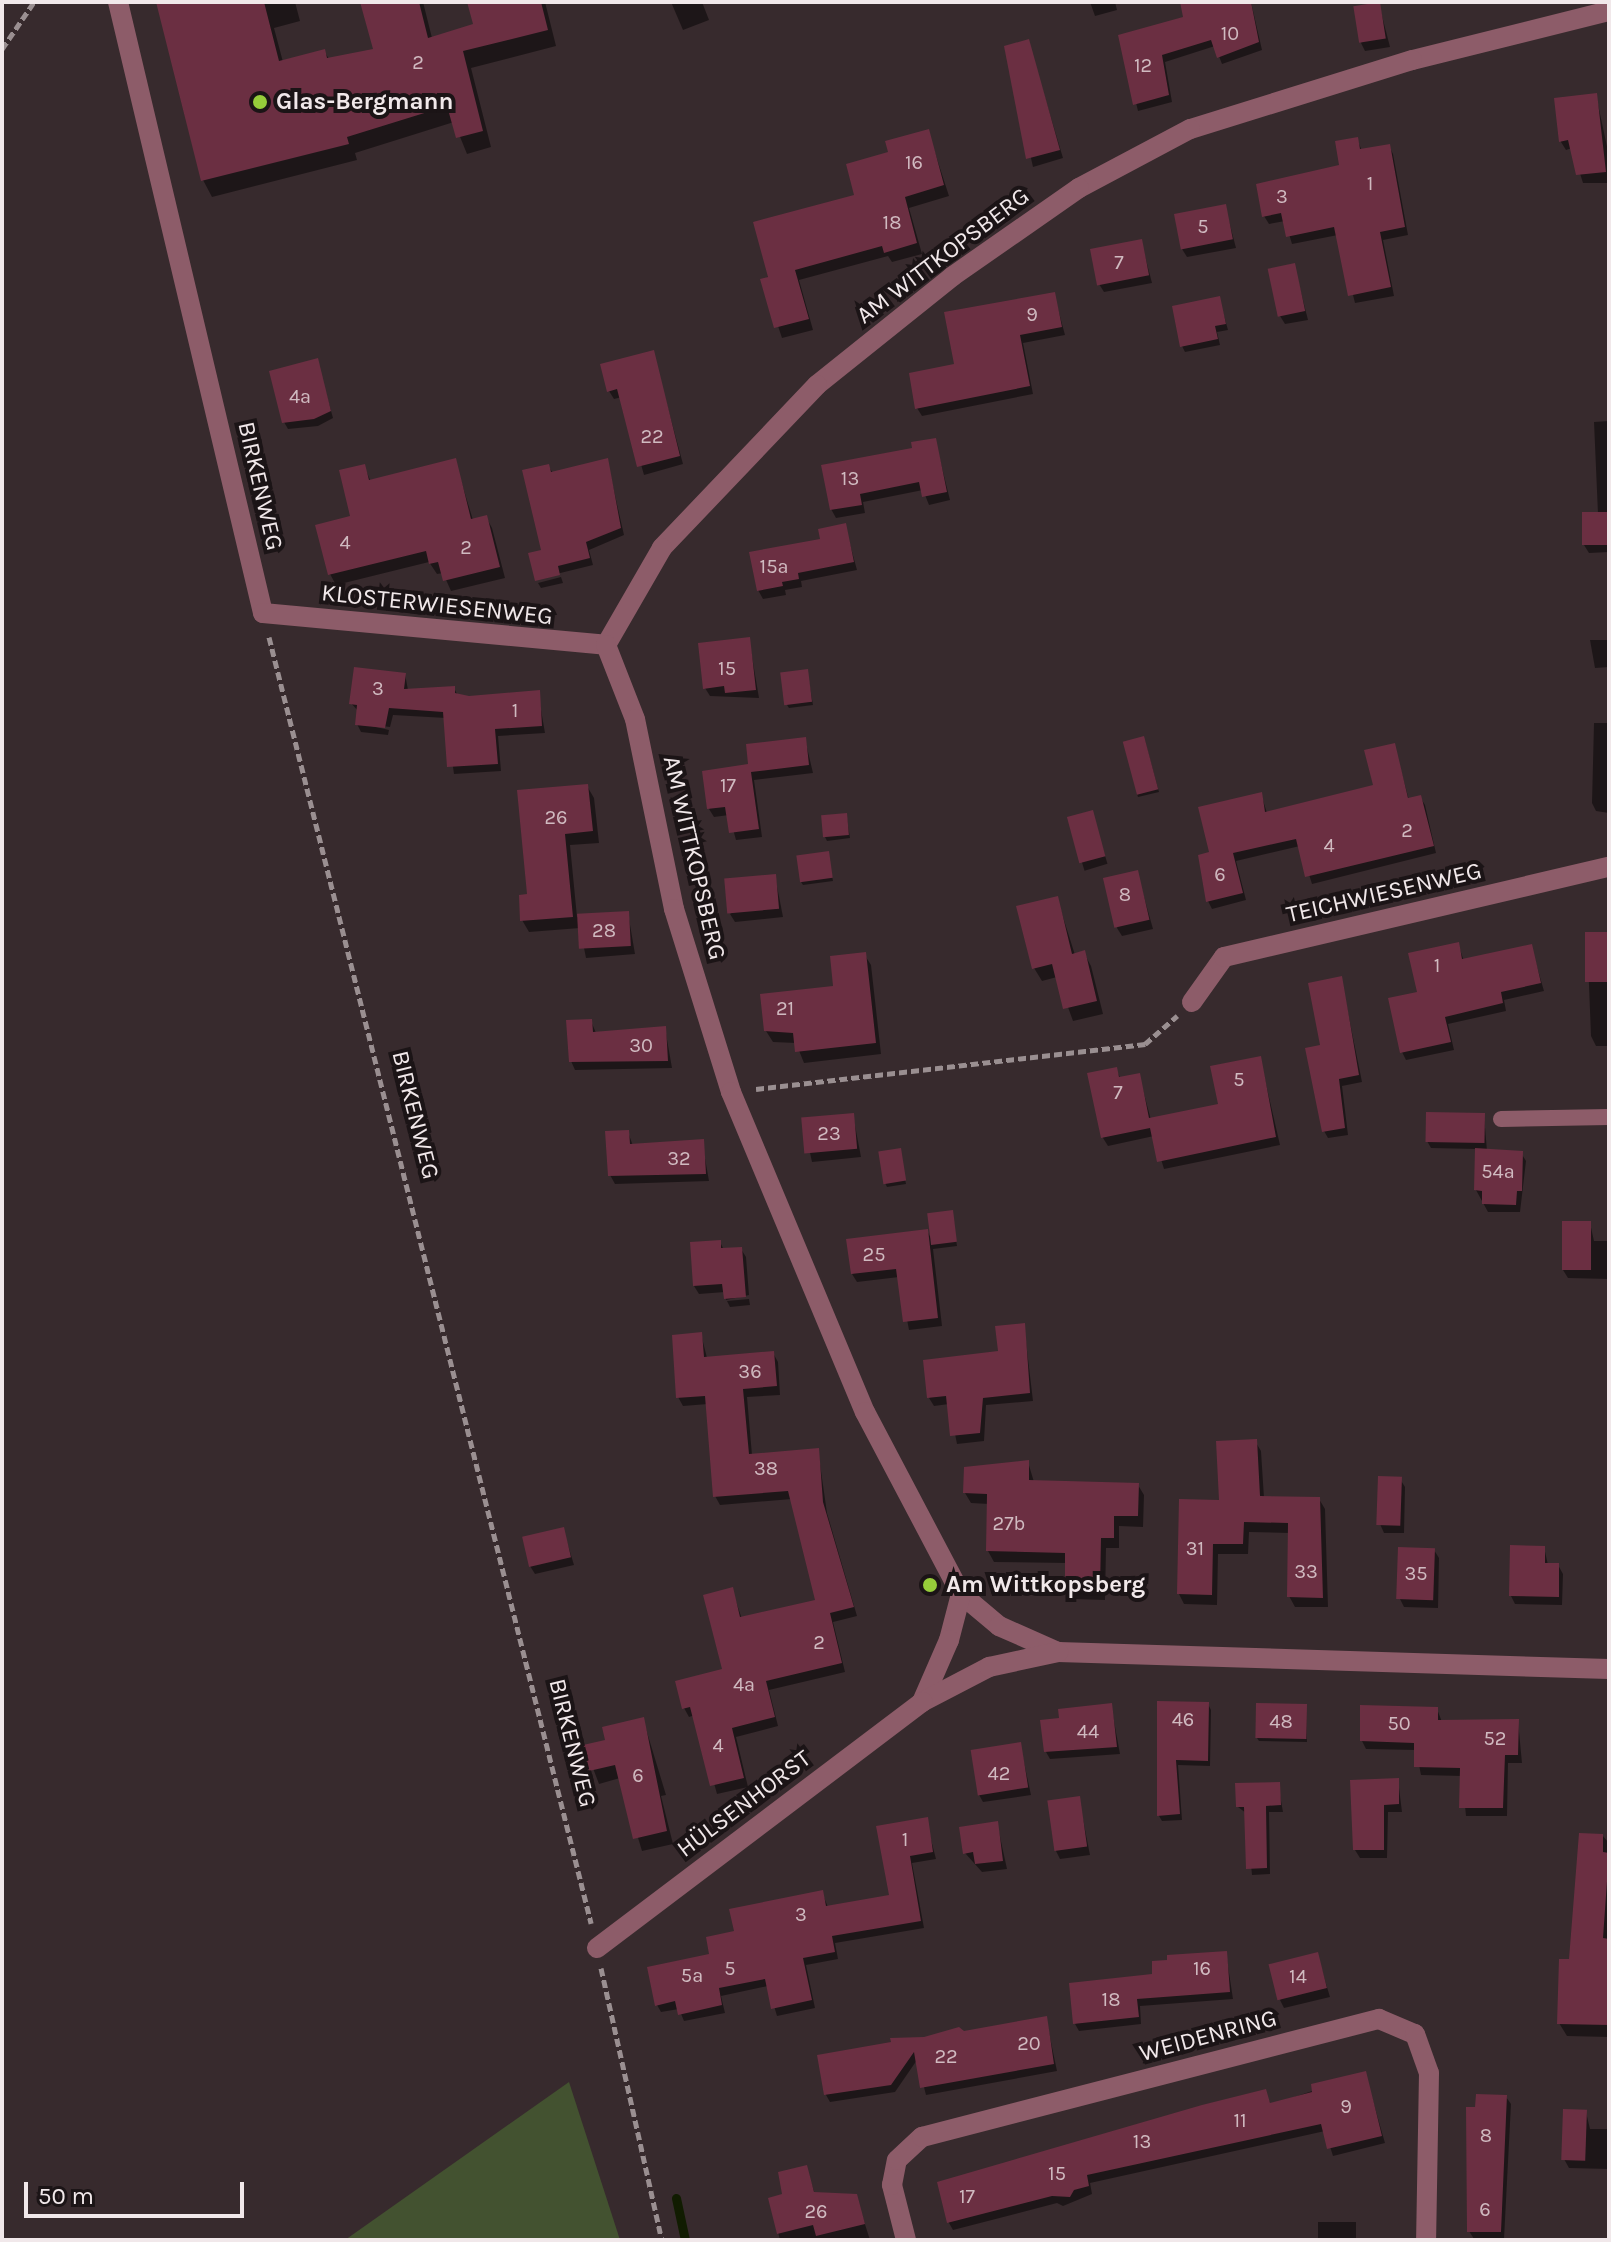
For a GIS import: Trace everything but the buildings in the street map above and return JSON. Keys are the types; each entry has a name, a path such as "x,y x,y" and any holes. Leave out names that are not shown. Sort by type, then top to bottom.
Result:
{"street":[{"name":"BIRKENWEG","path":"118,2 263,613"},
{"name":"AM WITTKOPSBERG","path":"1609,11 1412,60 1190,129 1079,188 953,276 817,385 662,548 606,645 635,719 674,909 731,1092 865,1412 961,1594 999,1626 1058,1652 1609,1669"},
{"name":"KLOSTERWIESENWEG","path":"263,613 606,645"},
{"name":"TEICHWIESENWEG","path":"1192,1002 1224,957 1609,867"},
{"name":"HÜLSENHORST","path":"922,1702 949,1640 961,1594"},
{"name":"HÜLSENHORST","path":"597,1948 922,1702 989,1667 1058,1652"},
{"name":"WEIDENRING","path":"906,2240 892,2185 897,2160 922,2137 1379,2019 1415,2034 1429,2073 1426,2240"}],"lane":[{"path":"1501,1119 1609,1117"}],"path":[{"path":"2,49 34,2"},
{"name":"BIRKENWEG","path":"263,613 597,1948 662,2238"},
{"path":"731,1092 1145,1044 1192,1002"},
{"path":"655,2240 662,2238"}],"green space":[{"path":"569,2082 620,2240 345,2240"}],"waterway":[{"path":"676,2198 685,2240"}],"place":[{"name":"Glas-Bergmann","path":"260,102"},
{"name":"Am Wittkopsberg","path":"930,1585"}]}
